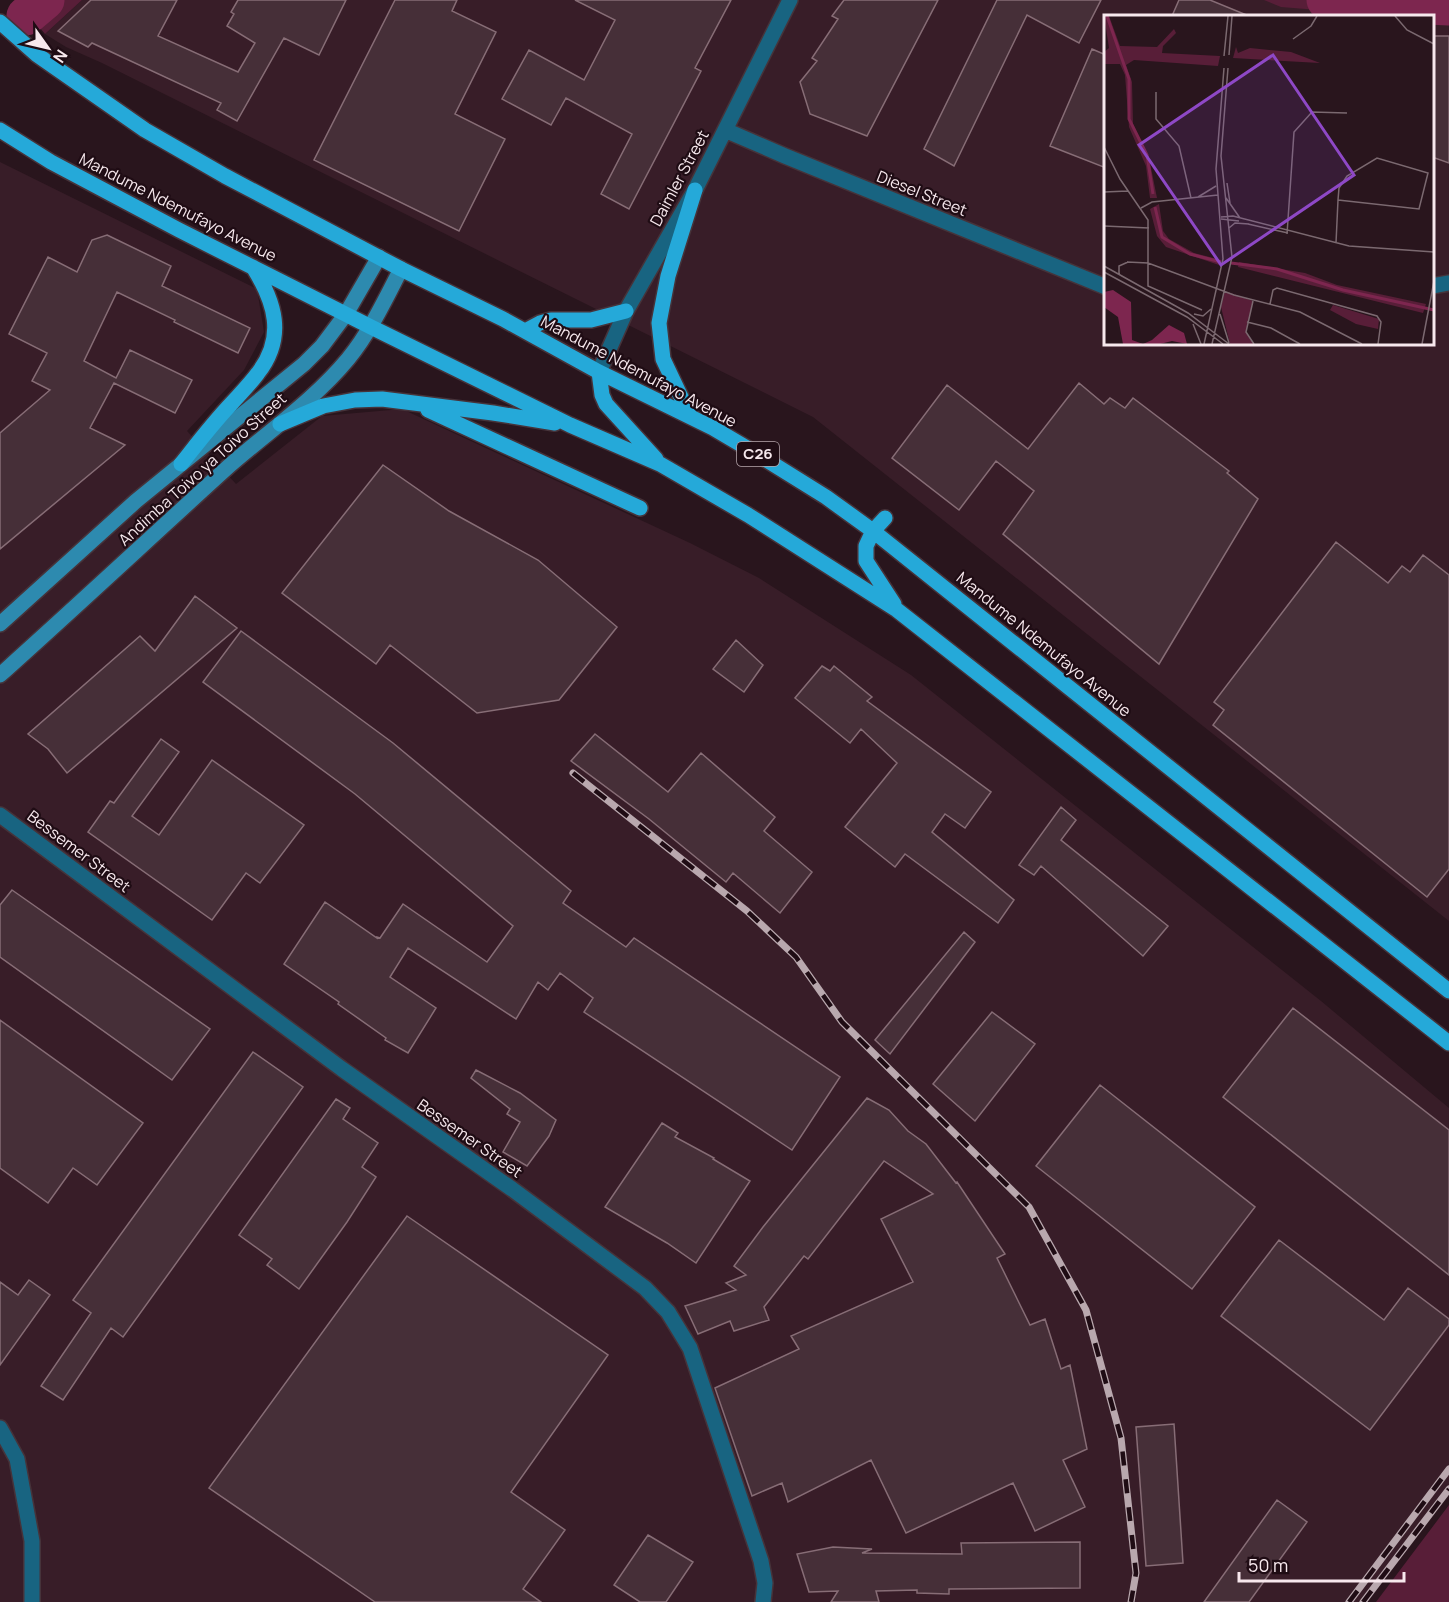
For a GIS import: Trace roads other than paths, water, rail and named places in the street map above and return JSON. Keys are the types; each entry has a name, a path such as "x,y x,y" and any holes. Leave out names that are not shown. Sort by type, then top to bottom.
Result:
{"main road":[{"name":"Mandume Ndemufayo Avenue","path":"0,22 36,54 145,130 225,176 401,269 503,319 598,372 690,416 757,453 825,497 873,531 1449,991"},
{"name":"Mandume Ndemufayo Avenue","path":"0,130 51,162 179,230 570,425 660,464 748,515 897,610 1449,1043"},
{"path":"690,416 663,359 659,322 668,276 694,190"},
{"path":"182,464 259,372 272,350 275,330 272,307 265,286 253,266"},
{"path":"525,331 551,320 591,320 626,311"},
{"path":"598,372 606,404 660,464"},
{"path":"280,424 323,406 355,400 382,399 570,425"},
{"path":"410,402 640,508"},
{"path":"885,518 873,531 866,546 866,561 897,610"}],"street":[{"name":"Daimler Street","path":"598,372 626,311 726,130 790,0"},
{"name":"Diesel Street","path":"726,130 1104,286"},
{"name":"Andimba Toivo ya Toivo Street","path":"0,624 136,501 304,364 322,346 346,314 379,257"},
{"name":"Andimba Toivo ya Toivo Street","path":"0,675 229,466 333,376 349,358 370,327 401,269"},
{"path":"1434,286 1449,284"},
{"name":"Bessemer Street","path":"0,815 342,1069 512,1189 645,1288 668,1312 690,1348 761,1561 765,1583 763,1602"},
{"path":"0,1428 17,1459 26,1506 32,1541 32,1602"}],"waterway":[{"path":"26,16 45,0"},
{"path":"1326,0 1449,6"}],"railway":[{"path":"573,773 747,911 796,957 842,1022 1029,1207 1086,1310 1121,1438 1136,1573 1131,1602"},
{"path":"1349,1602 1449,1469"},
{"path":"1363,1602 1449,1489"}]}
